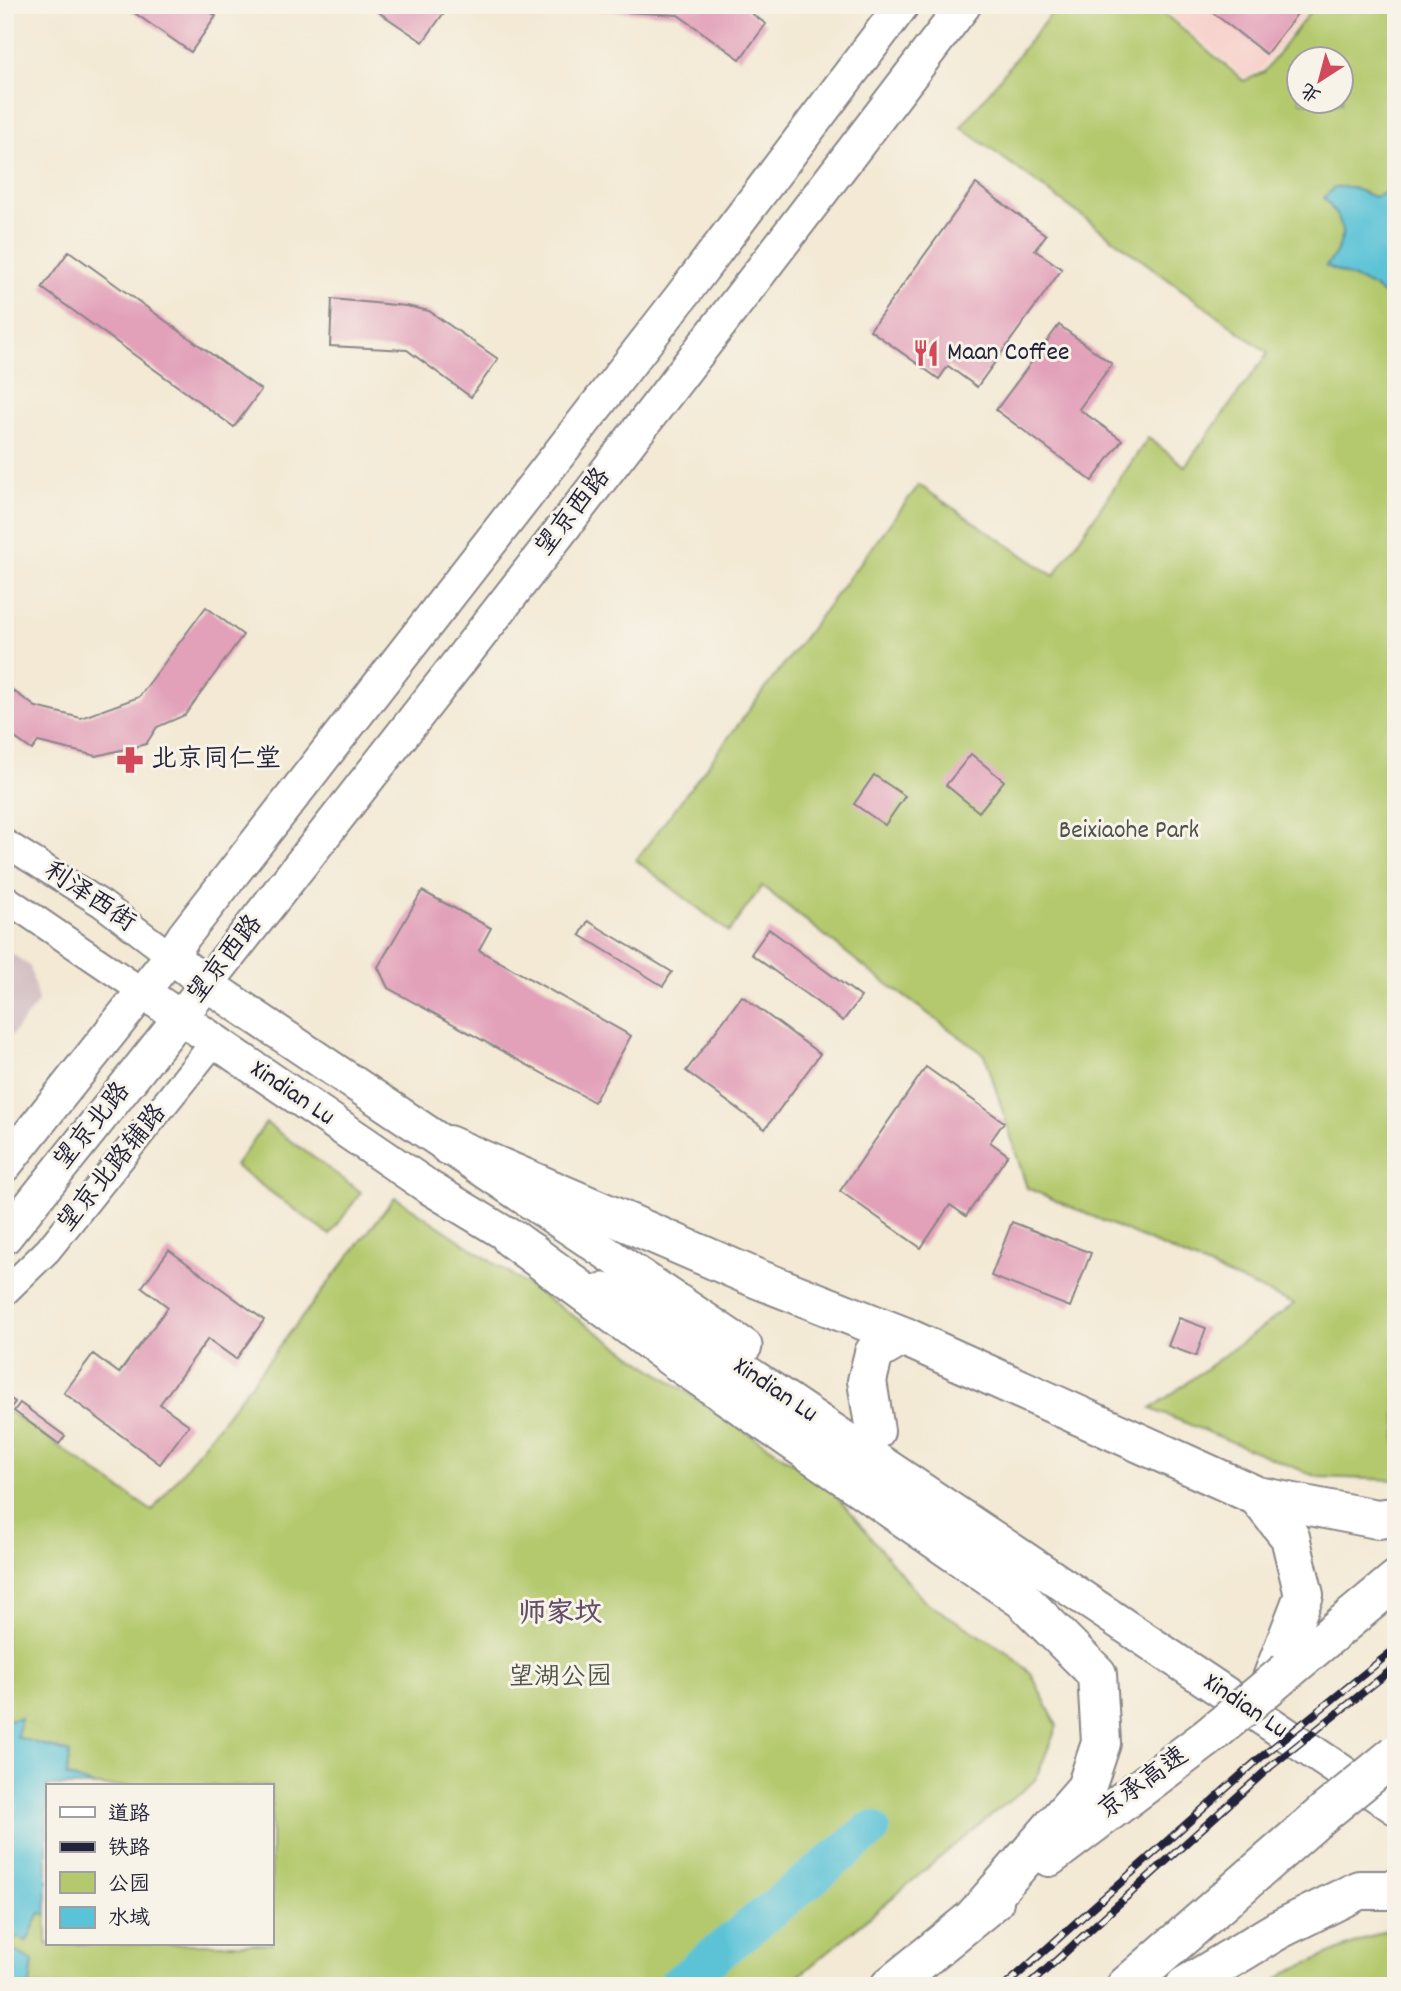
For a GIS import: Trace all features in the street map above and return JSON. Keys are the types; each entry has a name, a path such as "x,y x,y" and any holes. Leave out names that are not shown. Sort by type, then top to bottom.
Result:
{"highway":[{"path":"448,1145 758,1279 902,1336 1258,1496 1377,1519 1396,1517"},
{"path":"510,1238 670,1356 1022,1599 1097,1674 1101,1744 1086,1788 974,1917"},
{"path":"875,1431 867,1381 874,1353 902,1336"},
{"path":"1258,1496 1290,1537 1304,1595 1278,1679"},
{"name":"京承高速","path":"890,1986 1081,1831 1207,1738 1396,1580"},
{"path":"1126,1986 1324,1813 1396,1754"},
{"path":"1185,1986 1278,1930 1359,1890 1396,1890"}],"main road":[{"name":"望京西路","path":"171,956 681,297 902,5"},
{"name":"望京西路","path":"180,1017 208,985 727,317 964,5"},
{"name":"Xindian Lu","path":"171,956 208,985 1396,1781"},
{"name":"望京北路","path":"5,1165 171,956"},
{"name":"Xindian Lu","path":"143,992 430,1188 510,1238 727,1359 1396,1808"},
{"name":"望京北路","path":"5,1237 180,1017"}],"street":[{"name":"利泽西街","path":"5,843 102,904 171,956"},
{"name":"利泽西街","path":"5,898 143,992"},
{"name":"望京北路辅路","path":"5,1292 48,1250 215,1041"}],"shaded area":[{"path":"1159,5 1311,5 1261,70 1245,78"},
{"path":"5,949 30,966 38,1002 5,1044"}],"green space":[{"name":"Beixiaohe Park","path":"1058,5 1154,5 1244,81 1264,72 1315,5 1396,5 1396,1480 1318,1477 1151,1409 1294,1304 1027,1188 985,1055 872,973 762,886 729,932 636,860 919,485 1054,576 1148,438 1185,466 1268,353 961,127"},
{"path":"266,1123 361,1192 330,1235 235,1166"},
{"name":"望湖公园","path":"395,1197 829,1487 924,1601 1007,1652 1031,1673 1057,1726 1035,1781 787,1986 5,1986 5,1414 8,1411 152,1511"},
{"path":"1396,1926 1396,1986 1270,1986 1287,1972"}],"water":[{"path":"1334,187 1351,187 1374,197 1396,189 1396,367 1387,356 1393,325 1390,299 1372,286 1326,266 1342,240 1341,224 1324,198"},
{"path":"21,1718 17,1737 70,1753 66,1776 90,1784 46,1784 46,1915 40,1913 27,1941 15,1937 12,1949 33,1961 30,1986 5,1986 5,1720"}],"building":[{"path":"123,5 200,5 216,16 191,52"},
{"path":"368,5 445,5 448,7 423,42"},
{"path":"541,5 740,5 766,24 740,59 678,15"},
{"path":"1203,5 1304,5 1266,54"},
{"path":"976,184 1046,235 1035,250 1062,269 977,387 948,366 939,379 870,330"},
{"path":"69,251 261,390 234,427 42,288"},
{"path":"332,299 406,306 429,311 498,359 471,397 407,350 330,346"},
{"path":"1059,325 1112,364 1079,409 1122,440 1092,481 996,410"},
{"path":"206,607 243,635 185,715 157,727 146,744 96,756 38,742 32,750 5,731 5,685 36,707 81,718 139,697"},
{"path":"971,754 1004,781 979,812 946,785"},
{"path":"874,775 905,796 885,825 854,804"},
{"path":"422,891 491,928 479,950 631,1036 594,1102 388,988 378,967"},
{"path":"588,921 672,972 663,986 580,935"},
{"path":"769,929 861,997 843,1021 751,954"},
{"path":"742,996 820,1054 765,1129 686,1071"},
{"path":"926,1067 1004,1122 990,1142 1008,1155 966,1216 950,1205 921,1248 840,1191"},
{"path":"1012,1222 1091,1253 1070,1307 991,1276"},
{"path":"169,1250 264,1320 236,1359 208,1339 160,1404 189,1425 160,1464 64,1393 93,1354 119,1373 168,1307 142,1287"},
{"path":"1179,1318 1206,1328 1196,1356 1168,1346"},
{"path":"5,1395 15,1402 5,1415"},
{"path":"20,1403 65,1436 59,1444 14,1411"}],"waterway":[{"path":"676,1986 871,1830"}],"railway":[{"path":"1005,1986 1260,1758 1396,1648"},
{"path":"1028,1986 1270,1767 1396,1666"}],"place":[{"name":"Maan Coffee","path":"926,353"},
{"name":"北京同仁堂","path":"130,760"}],"district":[{"name":"师家坟","path":"560,1616"}]}
